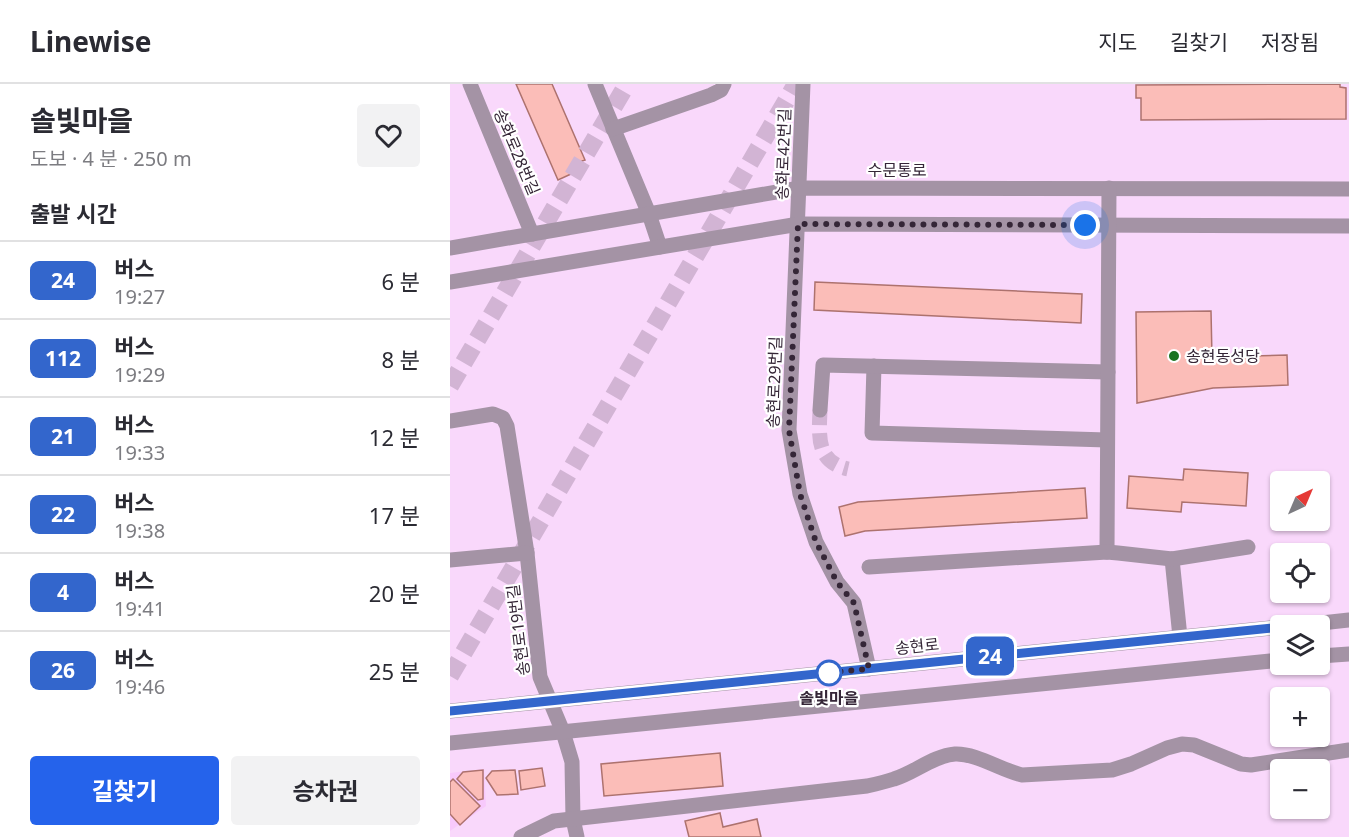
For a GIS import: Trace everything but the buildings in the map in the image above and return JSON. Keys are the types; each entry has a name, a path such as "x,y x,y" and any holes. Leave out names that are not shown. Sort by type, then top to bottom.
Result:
{"street":[{"name":"송화로28번길","path":"470,84 532,234"},
{"path":"595,84 649,214 660,247"},
{"path":"614,129 711,95 721,90 724,84"},
{"name":"송화로42번길","path":"798,224 803,84"},
{"name":"수문통로","path":"450,248 800,188 1349,189"},
{"path":"1107,552 1109,188"},
{"path":"450,282 798,224 1349,226"},
{"name":"송현로29번길","path":"798,224 789,430 800,494 816,542 837,582 854,603 869,669"},
{"path":"820,410 823,365 1108,372"},
{"path":"874,366 872,433 1107,440"},
{"name":"송현로19번길","path":"450,421 493,414 503,418 507,426 527,553 540,677 563,732 572,762 573,819 577,837"},
{"path":"868,567 1107,552 1172,559 1248,547"},
{"path":"450,560 527,553"},
{"path":"1172,559 1180,637"},
{"path":"1330,622 1349,620"},
{"name":"송현로","path":"450,711 1270,628"},
{"path":"1330,655 1349,654"},
{"path":"450,743 1270,661"},
{"path":"521,837 554,821 867,786 895,779 940,758 955,754 972,757 1022,775 1112,770 1182,744 1194,745 1241,764 1251,765 1349,750"}],"shaded area":[{"path":"484,769 486,806 450,831 450,773"}],"tunnel":[{"path":"450,386 627,84"},
{"path":"450,676 796,84"},
{"path":"820,410 820,438 825,454 838,466 848,469"}],"bus line":[{"name":"24","path":"450,711 1270,628"}],"place":[{"name":"송현동성당","path":"1174,356"},
{"name":"솔빛마을","path":"829,673"}],"route":[{"path":"829,673 824,673 869,669 854,603 837,582 816,542 800,494 789,430 798,224 1085,225"}]}
